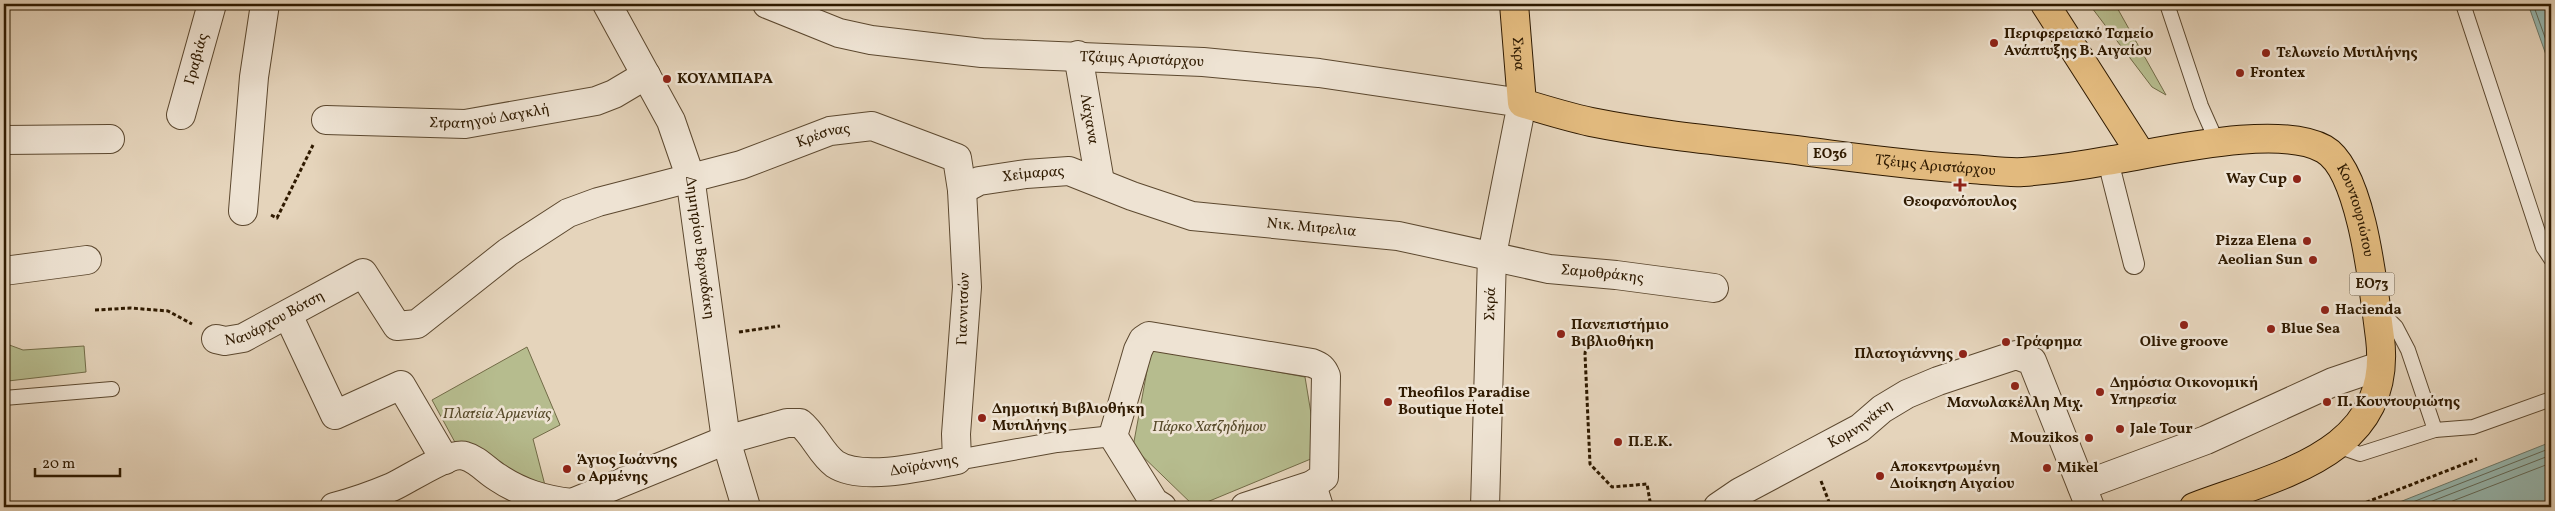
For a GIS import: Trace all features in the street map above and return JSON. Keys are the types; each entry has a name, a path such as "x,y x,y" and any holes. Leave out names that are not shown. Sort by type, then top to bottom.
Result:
{"main road":[{"name":"Σκρα","path":"1514,4 1522,103"},
{"path":"2045,4 2141,154"},
{"name":"Τζέιμς Αριστάρχου","path":"1522,103 1587,121 1640,131 1938,167 2020,172 2108,161 2141,154"},
{"name":"Κουντουριώτου","path":"2141,154 2217,142 2290,139 2325,149 2345,173 2360,218 2375,306 2381,349 2380,366 2376,390 2368,411 2355,430 2338,446 2290,470 2194,507"}],"street":[{"name":"Γραβιάς","path":"181,114 212,4"},
{"path":"255,212 254,77 265,4"},
{"name":"Δημητρίου Βερναδάκη","path":"607,4 671,121 690,176 726,440 746,507"},
{"name":"Τζάιμς Αριστάρχου","path":"767,4 797,10 839,33 871,40 982,53 1203,62 1319,73 1522,103"},
{"name":"Λάχανα","path":"1078,56 1100,182"},
{"name":"Στρατηγού Δαγκλή","path":"326,120 446,125 480,122 596,101 614,94 646,75"},
{"name":"Σκρά","path":"1485,507 1492,255 1522,103"},
{"name":"Κρέσνας","path":"397,326 417,324 508,252 568,213 598,202 690,176 741,164 830,131 872,126 956,158"},
{"path":"4,140 110,140"},
{"name":"Γιαννιτσών","path":"956,158 962,190 967,287 957,425 957,460"},
{"path":"2108,161 2134,264"},
{"name":"Χείμαρας","path":"962,190 979,181 1069,171 1132,196"},
{"name":"Νικ. Μιτρελια","path":"1132,196 1192,216 1398,236 1492,255"},
{"name":"Σαμοθράκης","path":"1492,255 1549,269 1616,275 1714,288"},
{"path":"4,271 87,260"},
{"name":"Ναυάρχου Βότση","path":"216,339 225,341 244,338 363,273 397,326"},
{"path":"288,314 335,415 401,385 450,458"},
{"path":"1162,507 1154,502 1113,436 1138,350 1143,340 1150,336 1321,366 1326,376 1325,474 1315,496 1245,507"},
{"name":"Κομνηνάκη","path":"1718,507 1740,492 1860,428 1882,410 1907,394 1938,381 2010,358 2022,356 2032,361 2086,496"},
{"path":"2086,496 2333,382 2380,366"},
{"name":"Δοϊράννης","path":"726,440 787,423 797,423 803,426 834,463 844,467 884,474 1057,442 1113,436"},
{"path":"334,507 391,487 450,458 465,456 472,458 495,476 525,493 573,505 726,440"}],"lane":[{"path":"2158,4 2173,26"},
{"path":"2167,4 2173,26 2217,142"},
{"path":"2463,4 2543,247 2551,259"},
{"path":"2375,306 2396,327 2408,350 2435,430"},
{"path":"4,398 112,389"},
{"path":"2338,446 2360,454 2435,430 2473,427 2551,400"}],"path":[{"path":"255,212 277,218 326,120"},
{"name":"Ναυάρχου Βότση","path":"95,310 130,308 168,310 216,339"},
{"path":"711,337 780,326"},
{"path":"1587,338 1585,354 1590,464 1612,487 1648,484 1651,507"},
{"path":"2354,507 2477,459"}],"green space":[{"path":"2089,4 2115,4 2166,95 2152,87"},
{"path":"4,343 23,350 84,346 86,372 8,381"},
{"name":"Πλατεία Αρμενίας","path":"527,347 560,425 533,439 547,493 457,446 432,400"},
{"name":"Πάρκο Χατζηδήμου","path":"1151,349 1305,377 1318,456 1195,507 1133,447"}],"water":[{"path":"2528,4 2551,4 2551,69"},
{"path":"2551,442 2551,507 2387,507"}],"place":[{"name":"Περιφερειακό Ταμείο Ανάπτυξης Β. Αιγαίου","path":"1994,43"},
{"name":"Τελωνείο Μυτιλήνης","path":"2266,53"},
{"name":"Frontex","path":"2240,73"},
{"name":"ΚΟΥΛΜΠΑΡΑ","path":"667,79"},
{"name":"Way Cup","path":"2297,179"},
{"name":"Θεοφανόπουλος","path":"1960,185"},
{"name":"Pizza Elena","path":"2307,241"},
{"name":"Aeolian Sun","path":"2313,260"},
{"name":"Hacienda","path":"2325,310"},
{"name":"Olive groove","path":"2184,325"},
{"name":"Blue Sea","path":"2271,329"},
{"name":"Πανεπιστήμιο Βιβλιοθήκη","path":"1561,334"},
{"name":"Γράφημα","path":"2006,342"},
{"name":"Πλατογιάννης","path":"1963,354"},
{"name":"Μανωλακέλλη Μιχ.","path":"2015,386"},
{"name":"Δημόσια Οικονομική Υπηρεσία","path":"2100,392"},
{"name":"Theofilos Paradise Boutique Hotel","path":"1388,402"},
{"name":"Π. Κουντουριώτης","path":"2327,402"},
{"name":"Δημοτική Βιβλιοθήκη Μυτιλήνης","path":"982,418"},
{"name":"Jale Tour","path":"2120,429"},
{"name":"Mouzikos","path":"2089,438"},
{"name":"Π.Ε.Κ.","path":"1618,442"},
{"name":"Mikel","path":"2047,468"},
{"name":"Άγιος Ιωάννης ο Αρμένης","path":"567,469"},
{"name":"Αποκεντρωμένη Διοίκηση Αιγαίου","path":"1880,476"}]}
